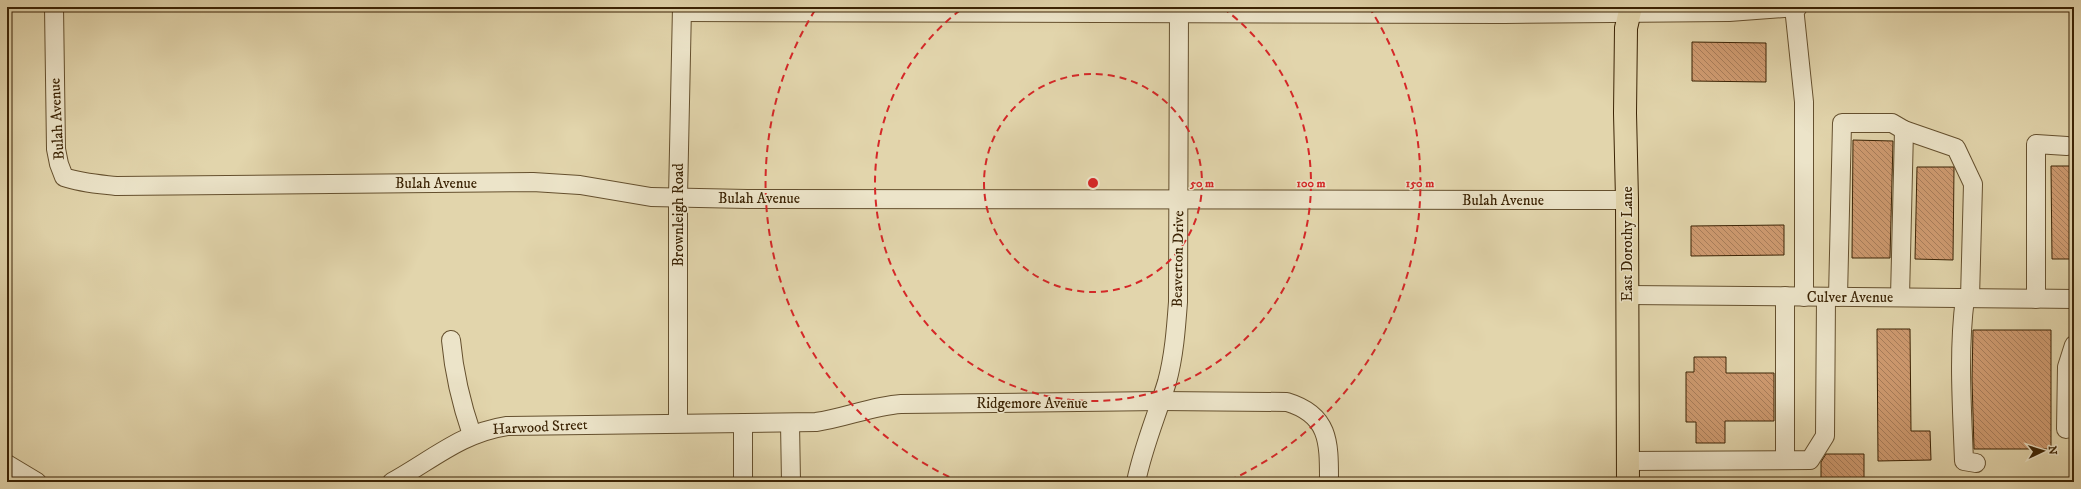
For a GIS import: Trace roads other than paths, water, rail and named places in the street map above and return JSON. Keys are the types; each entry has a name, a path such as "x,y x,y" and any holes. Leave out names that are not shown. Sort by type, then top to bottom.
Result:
{"main road":[{"name":"East Dorothy Lane","path":"1628,472 1627,200 1625,113 1626,28 1630,10"}],"street":[{"name":"Bulah Avenue","path":"54,7 56,149 59,164 64,177 78,182 116,186 533,182 580,185 651,198 1627,200"},
{"path":"1794,7 1804,102 1804,297"},
{"path":"682,10 1179,10 1504,14 1630,10 1729,12 1798,7"},
{"name":"Brownleigh Road","path":"678,423 678,197 682,10"},
{"name":"Beaverton Drive","path":"1136,482 1149,434 1161,401 1174,343 1177,309 1179,200 1179,10"},
{"path":"1628,472 1785,460 1810,460 1825,436 1842,123 1892,123 1904,130 1956,148 1973,184 1968,298 1962,319 1961,393 1964,460 1976,463"},
{"path":"1900,298 1904,130"},
{"path":"2036,299 2036,144 2068,146"},
{"name":"Culver Avenue","path":"1627,295 2074,299"},
{"path":"1784,296 1785,460"},
{"path":"451,340 453,370 458,394 472,435"},
{"path":"2066,429 2067,367 2074,345"},
{"name":"Ridgemore Avenue","path":"678,423 816,422 836,419 877,407 901,404 1161,401 1287,402 1302,407 1313,414 1326,436 1329,450 1329,482"},
{"name":"Harwood Street","path":"392,482 472,435 507,426 678,423"},
{"path":"743,423 743,482"},
{"path":"790,423 791,482"},
{"path":"7,464 37,482"}]}
